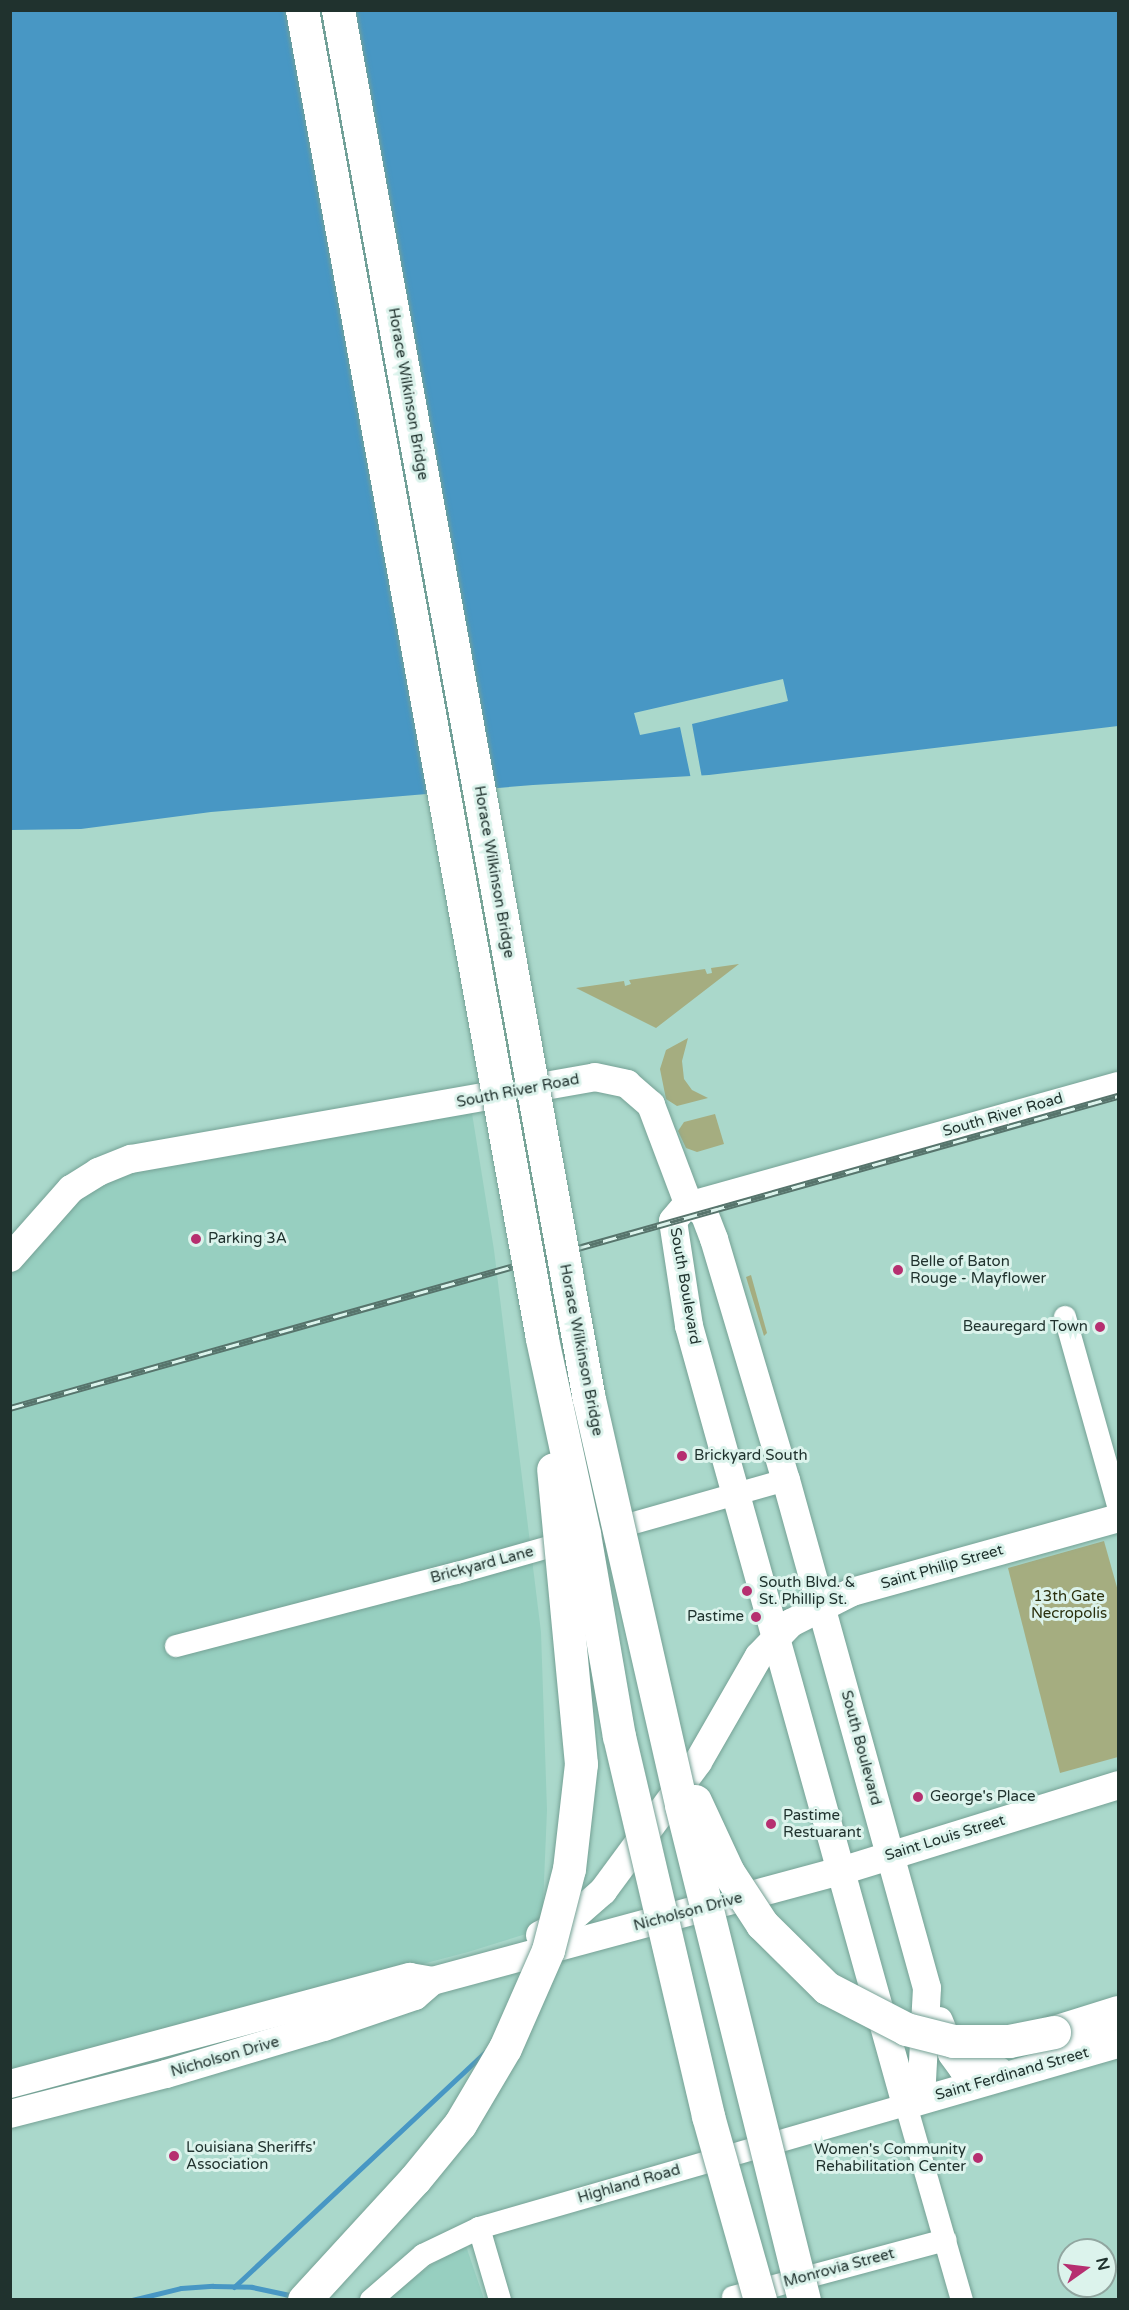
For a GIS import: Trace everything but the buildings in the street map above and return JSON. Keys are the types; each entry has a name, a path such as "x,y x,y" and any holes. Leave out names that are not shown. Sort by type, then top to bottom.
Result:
{"highway":[{"path":"302,10 542,1339 584,1534 619,1736 658,1911 708,2116 747,2298"},
{"name":"Horace Wilkinson Bridge","path":"339,10 589,1400 664,1731"},
{"path":"304,2300 416,2179 460,2124 518,2022 548,1950 560,1910 576,1830 580,1753 542,1339"},
{"path":"664,1731 740,1893 780,1945 827,1988 906,2029 953,2041 1009,2041 1054,2032 1119,2012"},
{"path":"664,1731 804,2300"}],"main road":[{"name":"South River Road","path":"10,1258 71,1189 98,1172 130,1159 595,1077 627,1084 651,1105 688,1203"},
{"name":"South Boulevard","path":"688,1203 704,1213 713,1234 786,1480 927,1988 913,2102 841,1871 689,1326 678,1266 673,1221 688,1203"},
{"name":"Saint Philip Street","path":"508,1960 519,1944 571,1919 603,1891 698,1762 756,1661 776,1637 821,1606 852,1592 1119,1518"},
{"name":"Saint Louis Street","path":"841,1871 1119,1785"},
{"name":"Nicholson Drive","path":"10,2084 410,1977 432,1981 841,1871"},
{"name":"Nicholson Drive","path":"10,2114 305,2033 415,1996 432,1981"},
{"path":"927,1988 952,2054 963,2069 977,2072 994,2068 1009,2075"},
{"name":"Saint Ferdinand Street","path":"913,2102 1119,2044"}],"street":[{"name":"South River Road","path":"688,1203 1119,1083"},
{"path":"1065,1317 1119,1506"},
{"name":"Brickyard Lane","path":"176,1646 786,1480"},
{"name":"South Boulevard","path":"913,2102 929,2182 962,2300"},
{"name":"Highland Road","path":"371,2300 423,2255 480,2228 913,2102"},
{"path":"480,2228 500,2300"},
{"name":"Monrovia Street","path":"747,2298 945,2240"}],"shaded area":[{"path":"471,1107 494,1250 541,1632 547,1810 542,1929 468,1952 11,2072 10,1272 61,1212 113,1176 175,1163 259,1151"},
{"path":"466,2246 484,2299 387,2300 431,2265"}],"green space":[{"path":"739,964 656,1028 576,988 624,981 625,986 631,984 629,980 705,969 707,974 712,973 711,968"},
{"path":"688,1038 682,1061 684,1079 692,1090 708,1098 677,1106 666,1099 660,1069 666,1050"},
{"path":"715,1114 724,1144 697,1152 686,1148 678,1131 684,1122"},
{"path":"751,1275 767,1333 764,1336 746,1277"},
{"name":"13th Gate Necropolis","path":"1104,1541 1118,1591 1118,1757 1060,1773 1008,1568"}],"water":[{"path":"10,11 1118,11 1118,726 709,775 533,785 211,812 81,829 11,830"}],"pier":[{"path":"783,679 788,701 692,724 702,778 691,779 680,727 640,735 634,713"}],"waterway":[{"path":"234,2287 485,2052"},
{"path":"132,2300 181,2288 213,2286 252,2287 294,2296"}],"railway":[{"path":"10,1408 1118,1096"}],"place":[{"name":"Parking 3A","path":"196,1239"},
{"name":"Belle of Baton Rouge - Mayflower","path":"898,1270"},
{"name":"Beauregard Town","path":"1100,1327"},
{"name":"Brickyard South","path":"682,1456"},
{"name":"South Blvd. & St. Phillip St.","path":"747,1591"},
{"name":"Pastime","path":"756,1617"},
{"name":"George's Place","path":"918,1797"},
{"name":"Pastime Restuarant","path":"771,1824"},
{"name":"Louisiana Sheriffs' Association","path":"174,2156"},
{"name":"Women's Community Rehabilitation Center","path":"978,2158"}]}
